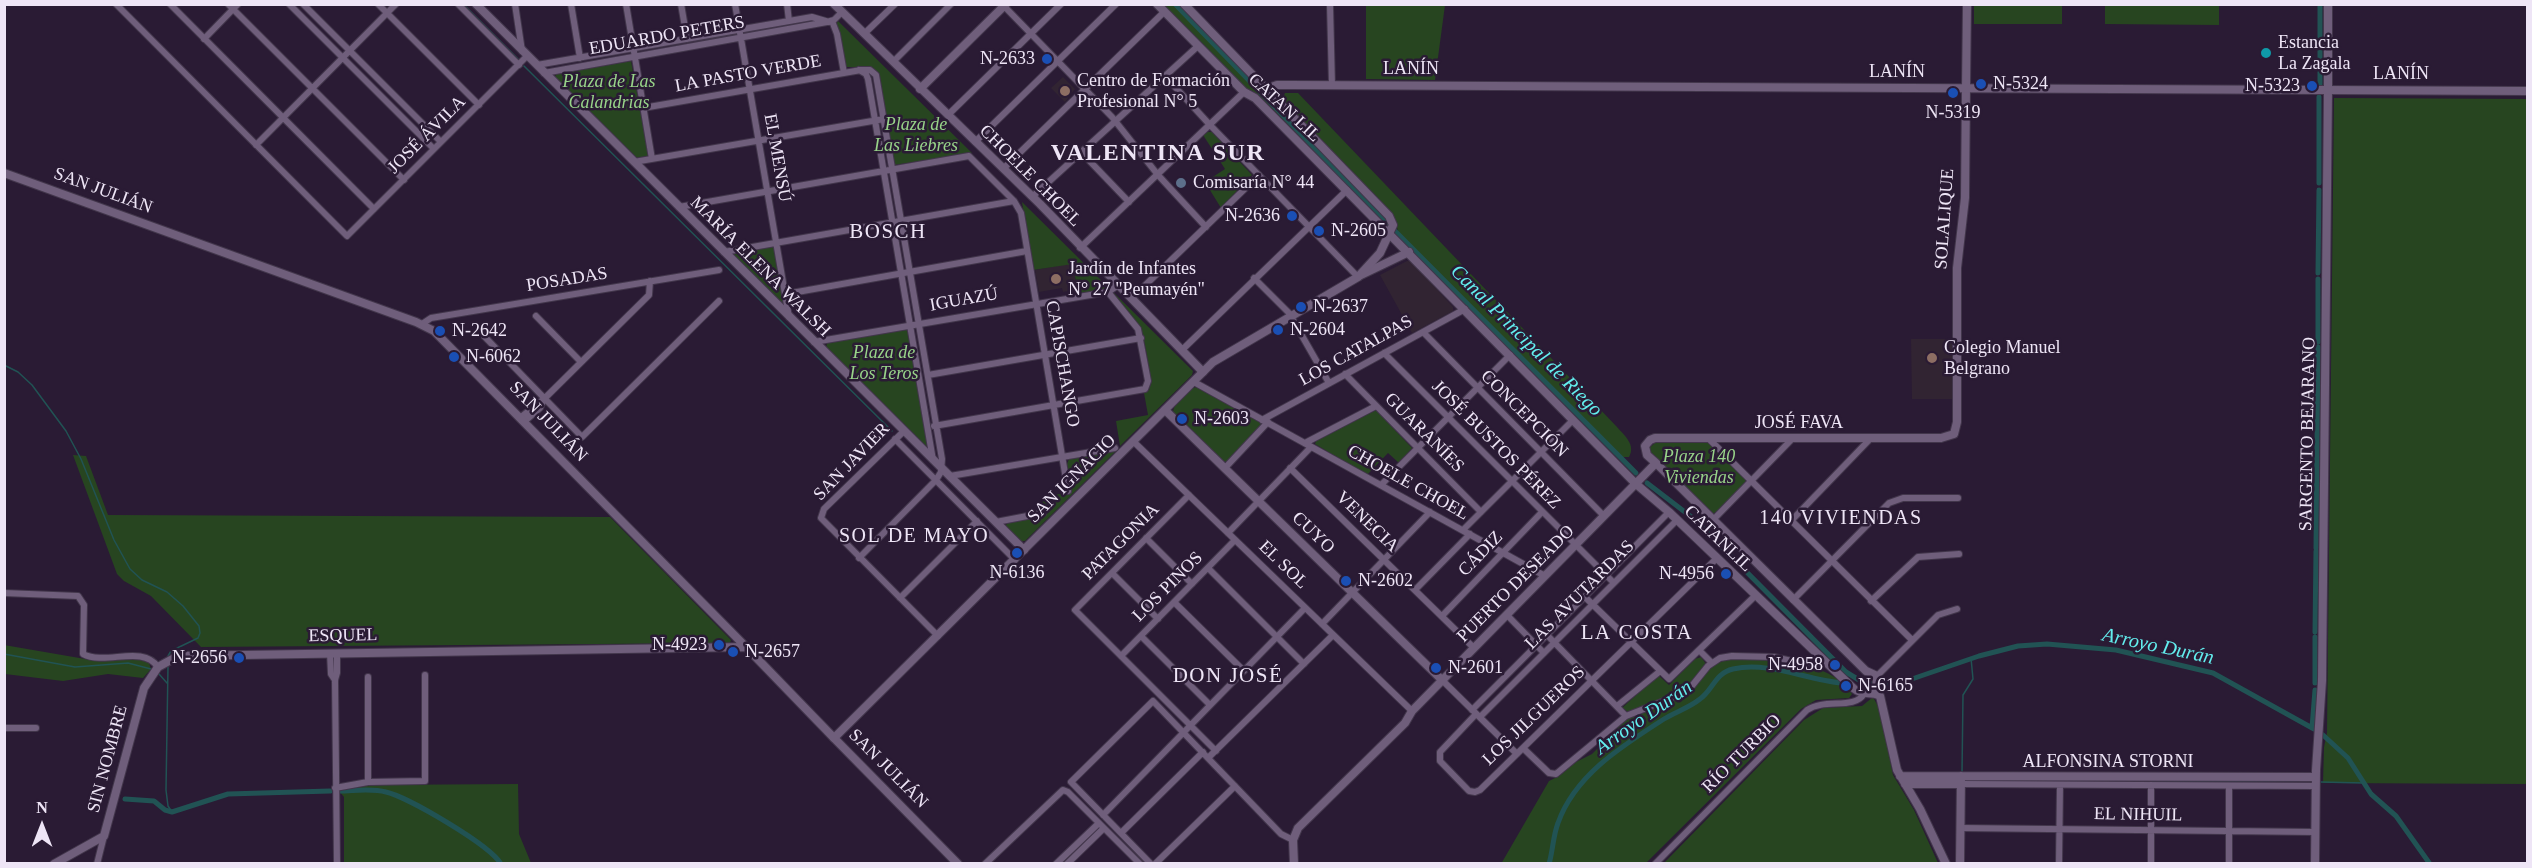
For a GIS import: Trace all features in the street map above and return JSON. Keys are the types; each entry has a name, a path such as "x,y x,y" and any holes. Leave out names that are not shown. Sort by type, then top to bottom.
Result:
{"main road":[{"path":"1184,4 1389,216 1393,225 1390,233"},
{"name":"SOLALIQUE","path":"1966,88 1967,4"},
{"name":"SARGENTO BEJARANO","path":"2328,4 2328,90"},
{"name":"LANÍN","path":"1266,89 1277,86 1332,86 2528,91"},
{"name":"SAN IGNACIO","path":"834,738 1203,372 1226,352 1358,277 1375,260 1390,233"},
{"name":"ESQUEL","path":"158,668 171,659 186,655 746,647"},
{"name":"SAN JULIÁN","path":"746,647 834,738"},
{"name":"SIN NOMBRE","path":"104,836 141,696 148,681 158,668"},
{"path":"54,864 104,836"}],"street":[{"path":"116,4 256,145 396,4"},
{"path":"170,4 374,209"},
{"path":"289,4 434,149"},
{"path":"303,4 441,142"},
{"path":"378,4 479,105"},
{"path":"458,4 519,65"},
{"name":"MARÍA ELENA WALSH","path":"476,4 1024,550"},
{"path":"515,4 525,54"},
{"path":"571,4 580,58"},
{"path":"626,4 652,159"},
{"path":"681,4 687,39"},
{"name":"EL MENSÚ","path":"735,4 789,316"},
{"path":"787,4 789,21"},
{"path":"864,34 895,4"},
{"path":"893,62 951,4"},
{"path":"948,115 1061,4"},
{"path":"975,142 1116,4"},
{"name":"CATAN LIL","path":"1157,4 1390,233"},
{"path":"920,89 1004,5 1116,121 1158,175 1206,227"},
{"path":"1330,5 1332,86"},
{"path":"204,39 233,6 404,180"},
{"path":"838,7 831,21 837,34 844,73"},
{"name":"CHOELE CHOEL","path":"838,7 1032,197 1203,372"},
{"path":"1003,169 1164,12"},
{"name":"EDUARDO PETERS","path":"537,65 814,17 831,21"},
{"name":"EDUARDO PETERS","path":"544,73 831,21"},
{"path":"1032,197 1198,46"},
{"name":"JOSÉ ÁVILA","path":"256,145 347,236 519,65 525,54"},
{"path":"858,70 870,70 876,75 942,452 941,468 936,480 859,558 938,636"},
{"path":"858,70 867,76 933,460"},
{"name":"LA PASTO VERDE","path":"643,108 858,70"},
{"path":"1165,76 1358,277"},
{"name":"SOLALIQUE","path":"1954,434 1958,422 1957,278 1965,198 1966,88"},
{"name":"SARGENTO BEJARANO","path":"2315,864 2315,777 2322,681 2328,90"},
{"path":"1080,248 1244,92"},
{"path":"634,162 884,119"},
{"path":"1081,152 1130,202"},
{"name":"CHOELE CHOEL","path":"892,169 969,156 1019,208"},
{"path":"679,207 892,169"},
{"name":"SAN JULIÁN","path":"4,173 422,324 444,339 746,647"},
{"path":"1131,299 1259,176"},
{"path":"1182,350 1347,190"},
{"path":"724,252 1014,201"},
{"name":"CAPISCHANGO","path":"1019,208 1068,491"},
{"name":"CATANLIL","path":"1390,233 1636,484 1669,512 1853,688 1864,694"},
{"path":"786,294 1027,251"},
{"name":"SAN IGNACIO","path":"1358,277 1409,252"},
{"name":"POSADAS","path":"422,324 431,318 719,270"},
{"path":"1254,278 1291,316 1329,383"},
{"path":"523,419 649,295 650,281"},
{"name":"IGUAZÚ","path":"814,342 1108,292 1117,286"},
{"path":"928,427 1140,391 1147,387 1141,338 1133,320 1108,292"},
{"path":"483,335 582,436 719,301"},
{"name":"LOS CATALPAS","path":"1265,421 1345,374 1465,309"},
{"path":"536,316 581,362"},
{"name":"CONCEPCIÓN","path":"1423,332 1604,516"},
{"path":"928,375 1141,338"},
{"name":"JOSÉ BUSTOS PÉREZ","path":"1384,353 1614,583"},
{"path":"1381,485 1510,355"},
{"name":"GUARANÍES","path":"1345,374 1481,512"},
{"name":"CHOELE CHOEL","path":"1194,382 1545,576"},
{"path":"1228,533 1290,468 1308,445 1376,406"},
{"name":"CUYO","path":"1165,410 1517,754"},
{"path":"1462,530 1573,420"},
{"path":"1225,468 1265,421"},
{"name":"SAN JAVIER","path":"859,558 824,522 821,515 824,509 904,431"},
{"name":"JOSÉ FAVA","path":"1656,463 1646,452 1646,443 1655,438 1945,438 1954,434"},
{"path":"1708,438 1912,640"},
{"path":"1713,520 1793,438"},
{"path":"1791,521 1871,438"},
{"path":"895,440 1015,560"},
{"name":"EL SOL","path":"1134,442 1412,711"},
{"path":"950,476 1115,448"},
{"path":"1656,463 1866,671 1877,676"},
{"name":"PUERTO DESEADO","path":"1293,840 1298,828 1405,723 1412,711 1656,463"},
{"name":"VENECIA","path":"1290,468 1474,648"},
{"name":"PATAGONIA","path":"1121,656 1075,610 1189,495"},
{"path":"1793,600 1893,501 1903,498 1958,498"},
{"path":"1322,624 1430,512"},
{"name":"CÁDIZ","path":"1442,616 1542,512"},
{"name":"LAS AVUTARDAS","path":"1475,792 1469,791 1440,761 1438,756 1440,752 1537,645 1669,512"},
{"path":"996,522 1043,513"},
{"name":"LAS AVUTARDAS","path":"1476,714 1544,653 1677,520"},
{"path":"900,598 977,522"},
{"path":"1415,590 1470,534"},
{"path":"1146,538 1192,584"},
{"name":"LOS PINOS","path":"1121,656 1235,540"},
{"path":"1871,601 1918,556 1959,554"},
{"name":"LOS JILGUEROS","path":"1475,792 1480,790 1717,558"},
{"path":"1208,568 1304,664"},
{"path":"1112,573 1158,619"},
{"path":"4,593 78,596 84,605 82,649 85,656 144,657 153,660 158,668"},
{"path":"1585,597 1659,672 1669,679 1756,595"},
{"path":"1174,602 1244,671"},
{"path":"1103,815 1305,608"},
{"path":"1876,694 1877,676 1938,615 1957,609"},
{"path":"1507,615 1544,653"},
{"path":"1209,758 1333,635"},
{"path":"1547,635 1626,716"},
{"path":"1141,636 1210,705"},
{"path":"1700,651 1712,663"},
{"path":"334,653 337,673 334,680 337,864"},
{"path":"1121,656 1216,751"},
{"path":"1523,748 1552,774 1589,748 1626,716 1684,694 1712,663 1732,656 1778,657 1814,666 1826,662"},
{"path":"1617,706 1659,672"},
{"path":"335,788 368,782 420,782 426,779 425,675"},
{"path":"368,677 368,782"},
{"path":"1864,694 1876,694 1881,699 1896,767 1920,809 1946,864"},
{"name":"RÍO TURBIO","path":"1655,864 1807,710 1822,703 1854,702 1864,694"},
{"path":"1235,786 1153,864 1071,782 1153,701 1284,836 1293,840 1294,864"},
{"path":"4,728 36,728"},
{"name":"SAN JULIÁN","path":"834,738 958,864"},
{"path":"1121,833 1203,752"},
{"name":"ALFONSINA STORNI","path":"1902,780 2315,777"},
{"path":"1960,780 1960,864"},
{"name":"ALFONSINA STORNI","path":"1960,780 2060,785 2315,786"},
{"path":"2059,864 2060,785"},
{"path":"2151,785 2151,864"},
{"path":"2229,786 2229,864"},
{"path":"985,864 1063,790 1068,792 1140,864"},
{"path":"1058,863 1101,825"},
{"path":"1067,864 1101,825"},
{"name":"EL NIHUIL","path":"1960,828 2315,832"},
{"name":"SIN NOMBRE","path":"97,864 104,836"}],"shaded area":[{"name":"Centro de Formación Profesional N° 5","path":"1063,77 1075,89 1065,102 1051,88"},
{"path":"1411,261 1453,307 1453,311 1412,333 1380,275"},
{"name":"Jardín de Infantes N° 27 \"Peumayén\"","path":"1073,263 1077,289 1063,292 1062,288 1039,292 1035,270"},
{"name":"Colegio Manuel Belgrano","path":"1911,339 1953,339 1953,399 1912,399"}],"green space":[{"path":"1161,5 1181,5 1387,216 1388,225 1245,90"},
{"path":"1366,5 1445,5 1435,80 1366,79"},
{"path":"1974,5 2062,5 2062,24 1974,24"},
{"path":"2105,5 2219,5 2219,25 2105,24"},
{"name":"Plaza de Las Liebres","path":"838,21 972,153 894,165 879,80 866,67 846,67 836,24"},
{"name":"Plaza de Las Calandrias","path":"631,61 648,153 648,156 636,158 555,77 556,74"},
{"path":"1285,93 1298,93 1617,427 1630,445 1629,457 1620,457 1399,233 1391,213 1284,102"},
{"path":"2334,98 2527,99 2527,784 2323,783 2324,747 2327,733"},
{"path":"1212,132 1252,175 1221,208 1205,182 1225,169 1203,135"},
{"path":"1022,202 1193,371 1192,375 1120,446 1116,421 1148,415 1144,393 1149,390 1151,383 1141,334 1132,317 1113,298 1098,292 1078,294 1073,264 1033,270"},
{"path":"774,246 784,302 782,303 733,254"},
{"name":"Plaza de Los Teros","path":"908,329 928,449 826,348 827,343"},
{"path":"1196,387 1261,423 1260,427 1226,462 1221,461 1173,412 1182,397"},
{"path":"1376,410 1412,448 1399,463 1388,453 1367,475 1315,444 1316,441"},
{"name":"Plaza 140 Viviendas","path":"1656,442 1708,442 1745,478 1746,483 1717,512 1711,514 1651,455 1649,448"},
{"path":"1116,451 1025,541 1018,542 1005,528 1007,523 1045,516 1042,497 1071,492 1067,464 1069,459"},
{"path":"73,455 86,456 108,515 610,517 731,640 730,643 201,647 151,596 124,581 117,574"},
{"path":"4,645 91,660 144,660 149,663 151,669 143,678 108,674 63,681 5,674"},
{"path":"1701,657 1706,664 1684,691 1628,712 1622,708 1658,675 1669,685 1695,659"},
{"path":"1728,659 1796,663 1829,674 1842,682 1852,694 1849,698 1816,700 1801,709 1646,863 1501,864 1549,781 1592,754 1627,719 1689,695 1711,666"},
{"path":"1873,697 1880,710 1893,775 1914,810 1938,863 1663,864 1804,720 1823,708 1862,706"},
{"path":"518,784 519,834 531,863 344,863 344,797 339,791 368,785"}],"waterway":[{"path":"463,4 518,59"},
{"name":"Canal Principal de Riego","path":"1175,4 1388,224"},
{"path":"2320,4 2320,84"},
{"path":"524,66 892,431"},
{"path":"2319,97 2319,183"},
{"path":"2318,273 2319,190"},
{"name":"Canal Principal de Riego","path":"1395,231 1636,473"},
{"path":"2318,279 2318,342"},
{"path":"2316,548 2318,347"},
{"path":"4,365 18,372 32,385 66,431 81,459 114,540 130,569 142,580 167,592 183,606 199,626 198,638 171,651 168,656"},
{"name":"Canal Principal de Riego","path":"1647,483 1694,519 1846,672 1859,680 1872,684"},
{"path":"2315,632 2316,551"},
{"path":"2315,637 2315,683"},
{"name":"Arroyo Durán","path":"1879,685 1909,680 1979,656 2018,646 2047,644 2116,650 2213,673 2314,729"},
{"path":"4,654 75,667 128,663 151,669"},
{"path":"1962,773 1963,695 1973,679 1971,658"},
{"path":"168,666 166,790 168,806 172,812"},
{"name":"Arroyo Durán","path":"1549,864 1558,823 1576,790 1588,776 1616,751 1664,719 1700,699 1722,674 1733,669 1760,667 1842,683"},
{"path":"159,674 167,683"},
{"path":"2312,728 2315,690"},
{"name":"Arroyo Durán","path":"2323,735 2348,758 2371,794 2396,816 2430,864"},
{"path":"1965,780 2308,782"},
{"path":"2321,782 2364,783"},
{"name":"Arroyo Durán","path":"339,791 374,790 397,796 466,834 501,864"},
{"name":"Arroyo Durán","path":"125,799 154,801 165,810 172,812 228,794 330,791"}],"place":[{"name":"Estancia La Zagala","path":"2266,53"},
{"name":"N-2633","path":"1047,59"},
{"name":"N-5324","path":"1981,84"},
{"name":"N-5323","path":"2312,86"},
{"name":"Centro de Formación Profesional N° 5","path":"1065,91"},
{"name":"N-5319","path":"1953,93"},
{"name":"Comisaría N° 44","path":"1181,183"},
{"name":"N-2636","path":"1292,216"},
{"name":"N-2605","path":"1319,231"},
{"name":"Jardín de Infantes N° 27 \"Peumayén\"","path":"1056,279"},
{"name":"N-2637","path":"1301,307"},
{"name":"N-2604","path":"1278,330"},
{"name":"N-2642","path":"440,331"},
{"name":"N-6062","path":"454,357"},
{"name":"Colegio Manuel Belgrano","path":"1932,358"},
{"name":"N-2603","path":"1182,419"},
{"name":"N-6136","path":"1017,553"},
{"name":"N-4956","path":"1726,574"},
{"name":"N-2602","path":"1346,581"},
{"name":"N-4923","path":"719,645"},
{"name":"N-2657","path":"733,652"},
{"name":"N-2656","path":"239,658"},
{"name":"N-4958","path":"1835,665"},
{"name":"N-2601","path":"1436,668"},
{"name":"N-6165","path":"1846,686"}],"district":[{"name":"VALENTINA SUR","path":"1158,154"},
{"name":"BOSCH","path":"888,232"},
{"name":"140 VIVIENDAS","path":"1841,519"},
{"name":"SOL DE MAYO","path":"914,537"},
{"name":"LA COSTA","path":"1637,633"},
{"name":"DON JOSÉ","path":"1228,676"}]}
